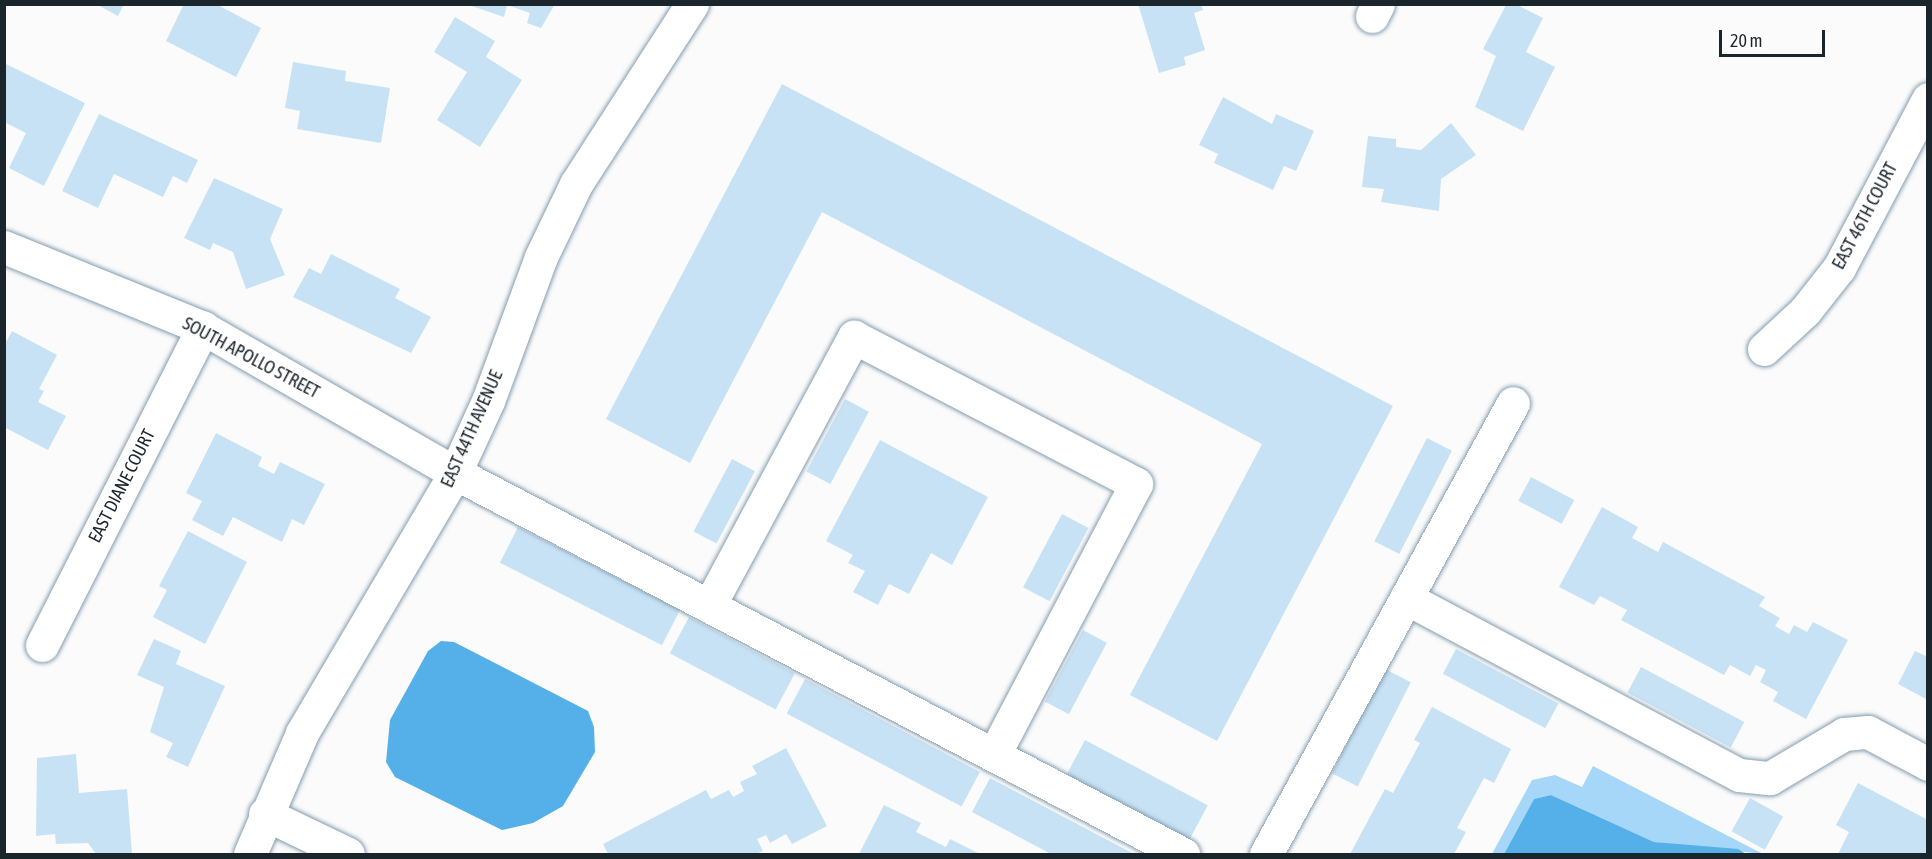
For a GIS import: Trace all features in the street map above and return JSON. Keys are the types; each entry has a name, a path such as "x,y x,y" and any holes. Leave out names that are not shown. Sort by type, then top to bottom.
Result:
{"street":[{"name":"EAST 44TH AVENUE","path":"249,855 265,814 312,714 455,473 567,201 692,4"},
{"name":"EAST 46TH COURT","path":"1764,349 1805,311 1839,268 1928,99"},
{"name":"SOUTH APOLLO STREET","path":"4,246 203,328 455,473 1183,855"},
{"name":"EAST DIANE COURT","path":"42,645 203,328"},
{"path":"709,606 854,337 1136,484 994,755"},
{"path":"1266,855 1513,403"},
{"path":"1406,598 1739,775 1770,778 1844,734 1868,732 1928,764"},
{"path":"265,814 348,855"}],"shaded area":[{"path":"441,641 454,642 588,711 594,727 595,752 563,806 533,823 502,830 395,777 386,762 390,720 428,651"},
{"path":"1593,766 1763,854 1654,842 1551,795 1534,799 1504,854 1492,854 1532,780 1555,775 1582,787"},
{"path":"1551,795 1654,842 1738,849 1746,854 1504,854 1534,799"}],"building":[{"path":"96,4 124,4 118,16"},
{"path":"184,4 216,4 261,28 236,77 166,41"},
{"path":"466,4 555,4 541,28 527,23 530,13 507,5 504,17"},
{"path":"1138,4 1201,4 1203,10 1194,13 1205,50 1184,57 1186,65 1159,73"},
{"path":"1506,5 1517,5 1543,18 1526,52 1555,67 1523,131 1475,107 1496,56 1483,49"},
{"path":"455,17 495,41 486,57 522,80 480,147 437,120 467,72 434,52"},
{"path":"293,62 346,71 345,81 390,88 381,143 297,129 300,111 285,108"},
{"path":"4,63 85,103 44,186 9,168 26,133 4,122"},
{"path":"782,84 1393,406 1217,741 1130,695 1262,444 822,212 690,463 606,419"},
{"path":"1223,97 1272,124 1276,114 1314,131 1296,171 1284,166 1273,190 1214,163 1218,154 1199,145"},
{"path":"99,114 198,160 187,183 173,176 163,197 114,174 98,208 62,191"},
{"path":"1451,123 1476,155 1441,179 1439,211 1381,202 1384,189 1362,187 1368,136 1396,139 1396,147 1421,150"},
{"path":"214,178 283,209 270,239 285,275 246,289 233,252 213,243 210,250 184,238"},
{"path":"331,254 400,289 395,298 431,317 411,353 293,297 309,268 321,274"},
{"path":"12,331 57,355 39,389 44,391 38,402 66,416 48,450 4,427 4,346"},
{"path":"845,399 869,412 830,484 807,471"},
{"path":"216,433 262,457 258,466 274,474 280,462 325,484 304,525 292,519 282,542 233,517 223,536 192,520 202,501 186,493"},
{"path":"1427,438 1452,451 1399,554 1374,541"},
{"path":"880,440 988,497 952,565 931,553 909,594 889,584 878,605 853,592 865,571 848,563 853,555 826,541"},
{"path":"732,459 755,471 716,544 694,531"},
{"path":"1531,477 1574,500 1562,524 1518,501"},
{"path":"1602,507 1638,527 1632,538 1658,552 1663,542 1765,597 1759,606 1780,618 1775,626 1789,634 1794,625 1807,632 1813,622 1848,640 1806,719 1773,701 1778,692 1760,682 1766,670 1756,665 1750,676 1730,665 1724,675 1621,620 1627,610 1600,596 1594,605 1559,587"},
{"path":"1062,514 1088,528 1050,601 1023,587"},
{"path":"518,527 680,610 662,645 500,563"},
{"path":"188,531 247,562 205,644 153,617 167,590 159,586"},
{"path":"689,617 795,673 776,710 670,653"},
{"path":"1083,630 1107,643 1069,714 1045,702"},
{"path":"154,639 181,651 176,664 225,686 188,767 166,757 173,743 150,732 164,687 137,675"},
{"path":"1456,649 1558,703 1545,728 1443,674"},
{"path":"1915,651 1928,657 1928,700 1898,684"},
{"path":"1641,667 1744,722 1731,748 1627,693"},
{"path":"1385,669 1411,682 1358,786 1332,773"},
{"path":"805,679 980,772 962,806 787,713"},
{"path":"1432,707 1511,749 1494,783 1484,778 1457,828 1466,832 1454,854 1350,854 1385,789 1393,793 1420,743 1414,740"},
{"path":"1085,740 1208,805 1189,840 1067,774"},
{"path":"786,748 827,826 792,844 786,834 770,843 766,835 757,839 763,851 756,854 608,854 603,844 706,790 711,799 729,790 733,797 744,791 740,782 757,774 752,766"},
{"path":"76,754 79,793 127,789 132,854 96,854 88,843 56,844 55,834 36,836 37,758"},
{"path":"990,778 1134,854 1051,854 972,812"},
{"path":"1858,783 1928,820 1928,854 1838,854 1849,832 1836,825"},
{"path":"1750,798 1783,816 1765,850 1732,831"},
{"path":"884,805 921,823 916,832 946,847 950,839 980,854 859,854"}]}
